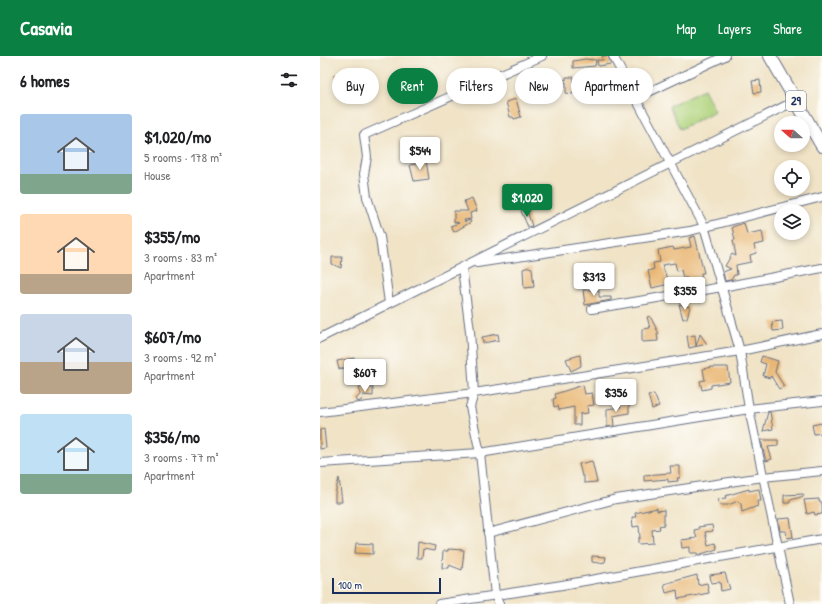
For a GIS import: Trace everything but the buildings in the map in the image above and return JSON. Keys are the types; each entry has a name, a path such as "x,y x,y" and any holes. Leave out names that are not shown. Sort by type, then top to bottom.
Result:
{"main road":[{"name":"29","path":"770,56 822,146"}],"street":[{"path":"388,304 380,237 367,197 364,174 367,157 364,135 528,58 542,56"},
{"path":"613,56 620,68"},
{"path":"653,90 725,56"},
{"path":"320,338 795,101"},
{"path":"639,104 704,226 740,352 749,409 790,604"},
{"path":"465,266 690,231 704,226 822,197"},
{"path":"465,266 474,393 470,407 480,453 495,595 499,604"},
{"path":"592,309 822,268"},
{"path":"320,412 474,393 740,352 822,334"},
{"path":"320,462 480,453 749,409 822,401"},
{"path":"488,533 616,499 763,477 822,471"},
{"path":"439,604 569,584 822,539"}],"green space":[{"path":"704,89 715,111 680,129 669,106"}]}
